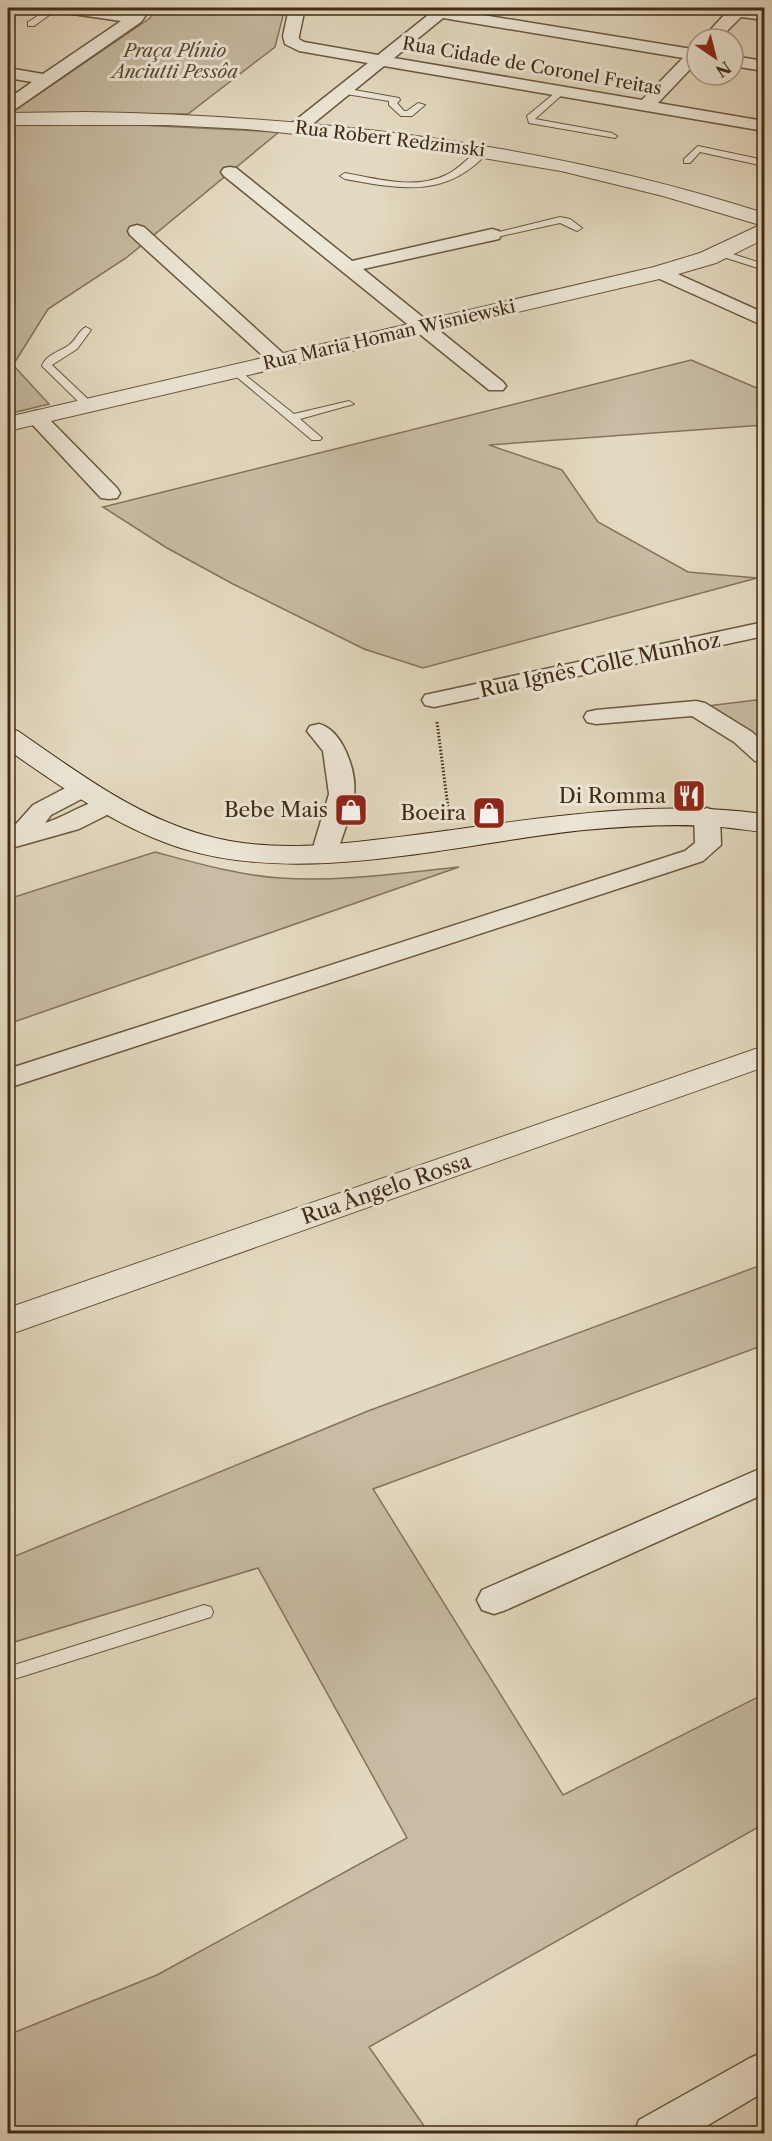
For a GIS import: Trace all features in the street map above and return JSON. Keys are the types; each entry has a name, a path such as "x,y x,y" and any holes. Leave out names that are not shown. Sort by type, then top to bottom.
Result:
{"street":[{"path":"66,8 139,13"},
{"name":"Rua Cidade de Coronel Freitas","path":"297,8 291,36 294,44 765,126"},
{"path":"713,8 739,9 765,15"},
{"path":"722,27 739,9"},
{"path":"298,127 443,10 685,52"},
{"path":"8,106 139,13"},
{"path":"745,63 765,66"},
{"path":"646,106 685,65"},
{"path":"8,73 46,80"},
{"name":"Rua Robert Redzimski","path":"8,119 154,119 298,127 390,137 484,151 640,183 765,220"},
{"path":"230,172 496,386"},
{"path":"136,231 280,361"},
{"name":"Rua Maria Homan Wisniewski","path":"8,424 660,272 720,253 765,231"},
{"path":"348,267 492,235"},
{"path":"660,272 765,320"},
{"path":"36,417 109,493"},
{"name":"Rua Ignês Colle Munhoz","path":"434,700 765,629"},
{"path":"596,717 696,708 743,737 765,756"},
{"path":"318,731 335,750 342,794 324,854"},
{"path":"8,737 136,820 198,843 237,851 324,854 625,818 707,816 765,823"},
{"path":"14,839 42,810 84,788"},
{"path":"14,839 70,824 110,804"},
{"path":"8,1079 694,856 708,845 707,816"},
{"name":"Rua Ângelo Rossa","path":"8,1322 765,1056"},
{"path":"494,1600 765,1480"},
{"path":"654,2133 765,2071"}],"lane":[{"path":"31,24 55,8"},
{"path":"343,91 396,100 392,103 401,113 409,114 421,105"},
{"path":"561,91 530,118 532,121 612,136"},
{"path":"687,161 698,149 765,163"},
{"path":"345,176 390,184 440,183 453,177 484,151"},
{"path":"492,235 560,220 567,221 577,228"},
{"path":"720,253 765,267"},
{"path":"86,330 82,338 49,361 47,366 88,405"},
{"path":"236,371 315,438"},
{"path":"292,418 349,404"},
{"path":"8,1674 204,1612"}],"path":[{"path":"434,700 452,839"}],"green space":[{"name":"Praça Plínio Anciutti Pessôa","path":"155,8 285,8 275,47 188,114 11,113 150,18"},
{"path":"97,123 279,132 126,258 48,309 13,365 49,404 8,414 8,124"},
{"path":"691,360 764,391 764,425 489,445 562,470 598,522 688,572 757,578 423,668 364,649 233,584 167,548 103,507"},
{"path":"764,699 764,749 751,736 707,706"},
{"path":"155,852 232,871 280,878 347,878 459,867 8,1024 8,899"},
{"path":"764,1264 764,1345 373,1489 563,1795 764,1694 764,1824 369,2047 429,2133 8,2133 8,2035 157,1975 407,1838 258,1568 8,1644 8,1559 368,1411"}],"place":[{"name":"Di Romma","path":"689,796"},
{"name":"Bebe Mais","path":"351,810"},
{"name":"Boeira","path":"489,813"}]}
